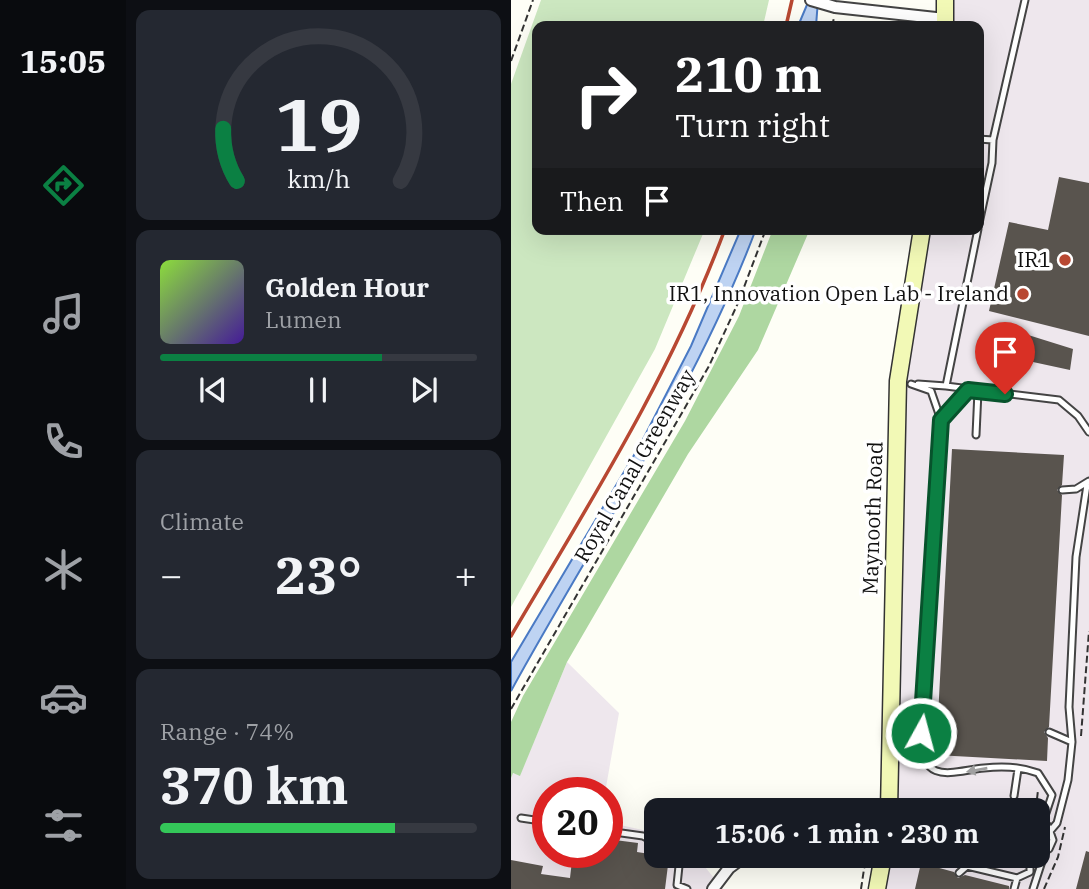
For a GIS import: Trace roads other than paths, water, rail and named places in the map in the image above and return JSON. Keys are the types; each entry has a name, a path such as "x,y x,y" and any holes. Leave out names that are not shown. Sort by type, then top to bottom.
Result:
{"main road":[{"path":"945,0 945,21"},
{"name":"Maynooth Road","path":"889,798 898,382 921,235"},
{"path":"877,889 881,868"}],"street":[{"path":"811,0 932,21"},
{"path":"713,889 729,868"}],"lane":[{"path":"984,201 992,163 993,140 1025,0"},
{"path":"984,139 993,140"},
{"path":"946,386 977,235"},
{"path":"1050,801 1052,795 1038,773 1018,769 985,768 947,774 934,770 924,760 920,717 925,701 941,420 931,391 908,383 1059,400 1078,416 1089,432"},
{"path":"941,420 968,390"},
{"path":"976,435 978,391"},
{"path":"1050,844 1053,840 1051,830 1057,823 1068,780 1072,742 1069,707 1076,557 1088,483 1062,490"},
{"path":"1049,732 1072,742"},
{"path":"1014,796 1018,769"},
{"path":"521,818 532,820"},
{"path":"623,833 644,837"},
{"path":"959,873 967,866 1017,878 1030,872 1030,868"},
{"path":"679,868 677,884 687,889"},
{"path":"1033,868 1036,874"},
{"path":"1033,889 1038,868"},
{"path":"1014,889 1017,878"}],"water":[{"path":"809,0 818,0 816,21 800,21"},
{"path":"738,235 754,235 731,290 673,407 511,691 511,662 640,445 691,346"}],"railway":[{"path":"787,21 792,0"},
{"path":"511,636 599,487 654,387 723,235"}],"place":[{"name":"IR1","path":"1065,260"},
{"name":"IR1, Innovation Open Lab - Ireland","path":"1023,294"}]}
